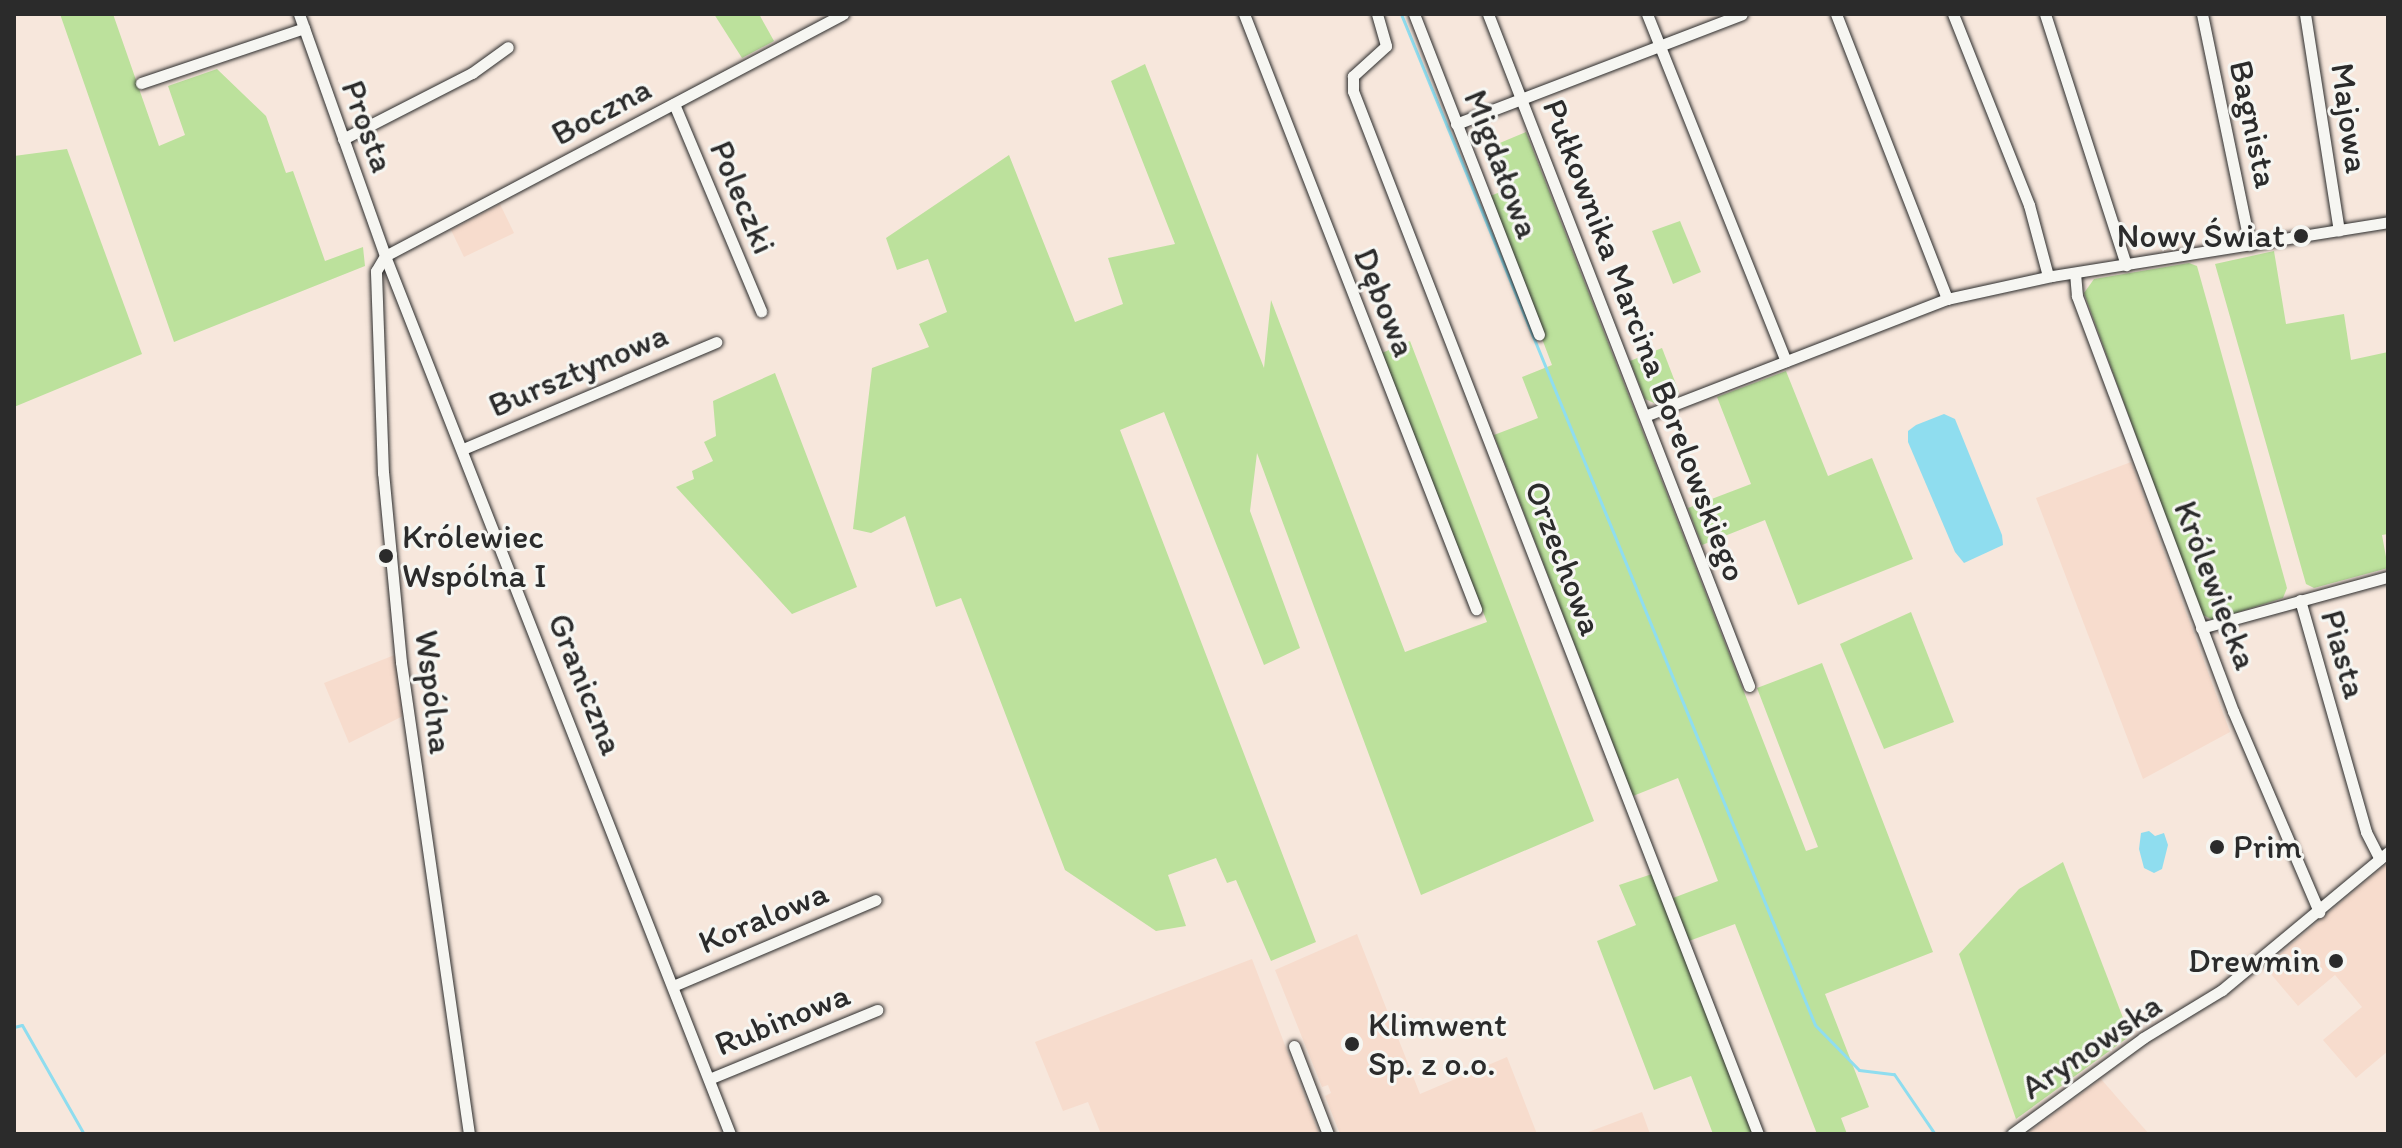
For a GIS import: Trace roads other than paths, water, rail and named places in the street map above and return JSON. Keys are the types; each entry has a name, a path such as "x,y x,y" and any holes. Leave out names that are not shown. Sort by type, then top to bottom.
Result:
{"street":[{"name":"Prosta","path":"299,14 385,256"},
{"name":"Boczna","path":"385,256 843,14"},
{"name":"Dębowa","path":"1244,14 1476,609"},
{"name":"Orzechowa","path":"1377,14 1386,46 1353,76 1353,91 1758,1134"},
{"name":"Migdałowa","path":"1414,14 1539,334"},
{"name":"Pułkownika Marcina Borelowskiego","path":"1488,14 1749,686"},
{"path":"1647,14 1786,361"},
{"path":"1456,124 1742,14"},
{"path":"1836,14 1947,299"},
{"path":"1953,14 2029,205 2048,276"},
{"path":"2045,14 2126,265"},
{"name":"Bagnista","path":"2202,14 2250,245"},
{"name":"Majowa","path":"2305,14 2339,230"},
{"path":"141,83 304,28"},
{"path":"343,139 472,73 508,47"},
{"name":"Poleczki","path":"674,104 761,311"},
{"path":"1645,416 1947,299 2048,276 2388,222"},
{"name":"Graniczna","path":"385,256 730,1134"},
{"name":"Wspólna","path":"385,256 374,281 401,662 469,1134"},
{"name":"Królewiecka","path":"2075,273 2077,296 2201,628 2319,912"},
{"name":"Bursztynowa","path":"463,449 716,342"},
{"path":"2201,628 2388,577"},
{"name":"Piasta","path":"2300,600 2366,832 2384,856"},
{"name":"Arynowska","path":"2012,1134 2143,1038 2213,997 2384,856"},
{"name":"Koralowa","path":"673,986 876,900"},
{"name":"Rubinowa","path":"709,1079 877,1010"},
{"path":"1294,1046 1328,1134"}],"water":[{"path":"1944,414 1955,419 2002,535 2003,545 1964,563 1955,552 1908,442 1908,431"},
{"path":"2149,831 2155,836 2164,833 2168,845 2162,869 2154,873 2144,868 2139,849 2141,833"}],"waterway":[{"path":"1401,14 1815,1025 1859,1070 1894,1074 1935,1134"},
{"path":"14,1027 22,1025 84,1134"}],"place":[{"name":"Nowy Świat","path":"2301,236"},
{"name":"Królewiec Wspólna I","path":"386,556"},
{"name":"Prim","path":"2217,847"},
{"name":"Drewmin","path":"2336,961"},
{"name":"Klimwent Sp. z o.o.","path":"1352,1044"}]}
